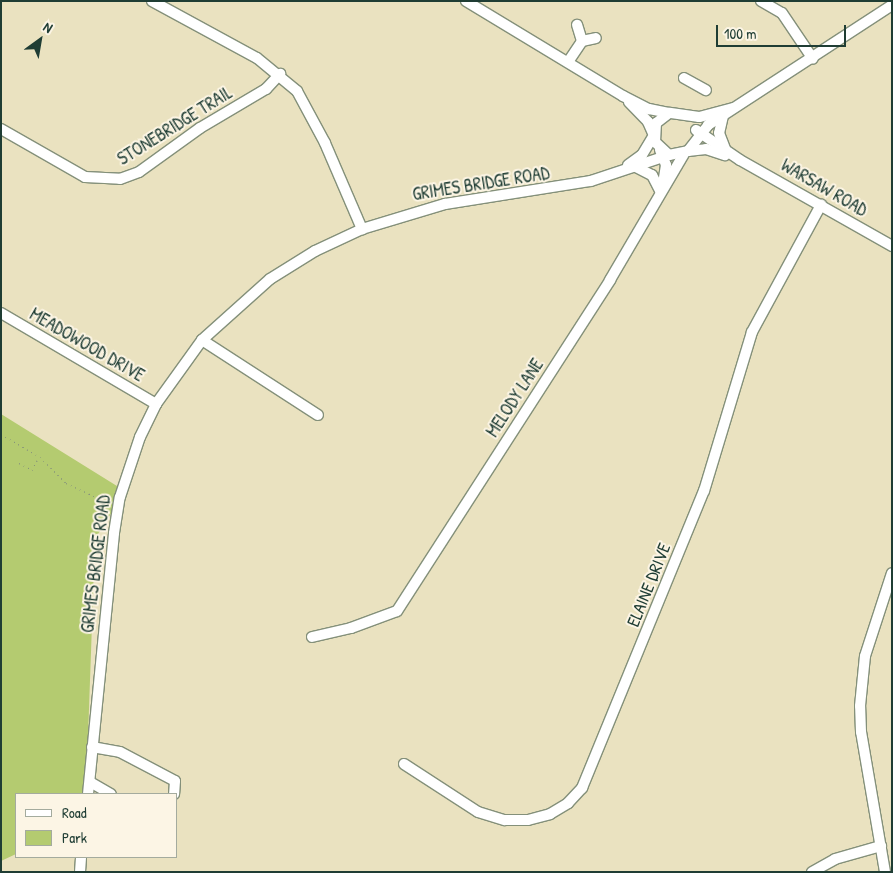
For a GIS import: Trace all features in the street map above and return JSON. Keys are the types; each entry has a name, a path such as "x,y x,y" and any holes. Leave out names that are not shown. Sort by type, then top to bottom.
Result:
{"street":[{"path":"152,1 280,74 311,112 362,229"},
{"path":"466,1 623,96 649,109 668,113 704,116 733,108"},
{"path":"761,1 782,13 813,59"},
{"path":"686,152 697,134 733,108 813,59 892,5"},
{"path":"576,25 582,41"},
{"path":"568,62 582,41 596,38"},
{"name":"STONEBRIDGE TRAIL","path":"1,129 85,177 120,179 139,172 200,128 266,89 280,74"},
{"path":"684,78 706,90"},
{"path":"623,96 644,117 664,153"},
{"name":"GRIMES BRIDGE ROAD","path":"619,172 642,155 653,135 659,118 668,113"},
{"path":"684,114 697,134"},
{"path":"723,116 720,133 725,149"},
{"name":"WARSAW ROAD","path":"697,134 891,245"},
{"name":"WARSAW ROAD","path":"686,152 713,150 740,160"},
{"name":"GRIMES BRIDGE ROAD","path":"88,793 119,506 129,466 156,404 202,340 270,279 315,251 362,229 445,204 558,188 636,167 664,153 686,152"},
{"name":"MELODY LANE","path":"312,637 352,628 397,611 686,152"},
{"name":"MELODY LANE","path":"659,195 665,173 664,153"},
{"path":"636,167 652,175 659,195"},
{"name":"ELAINE DRIVE","path":"404,764 478,812 505,820 528,820 550,814 568,803 582,788 704,491 752,332 821,205"},
{"name":"MEADOWOOD DRIVE","path":"1,313 156,404"},
{"path":"202,340 318,415"},
{"path":"885,872 860,706 865,656 892,573"},
{"path":"92,746 120,752 175,781 174,793"},
{"path":"90,782 109,793"},
{"path":"812,872 834,859 881,846"},
{"path":"80,872 82,858"}],"path":[{"path":"1,434 40,457 66,483 119,506"},
{"path":"19,463 32,470 40,457"}],"green space":[{"path":"1,414 125,491 95,539 86,793 15,793 15,854 1,861"}]}
